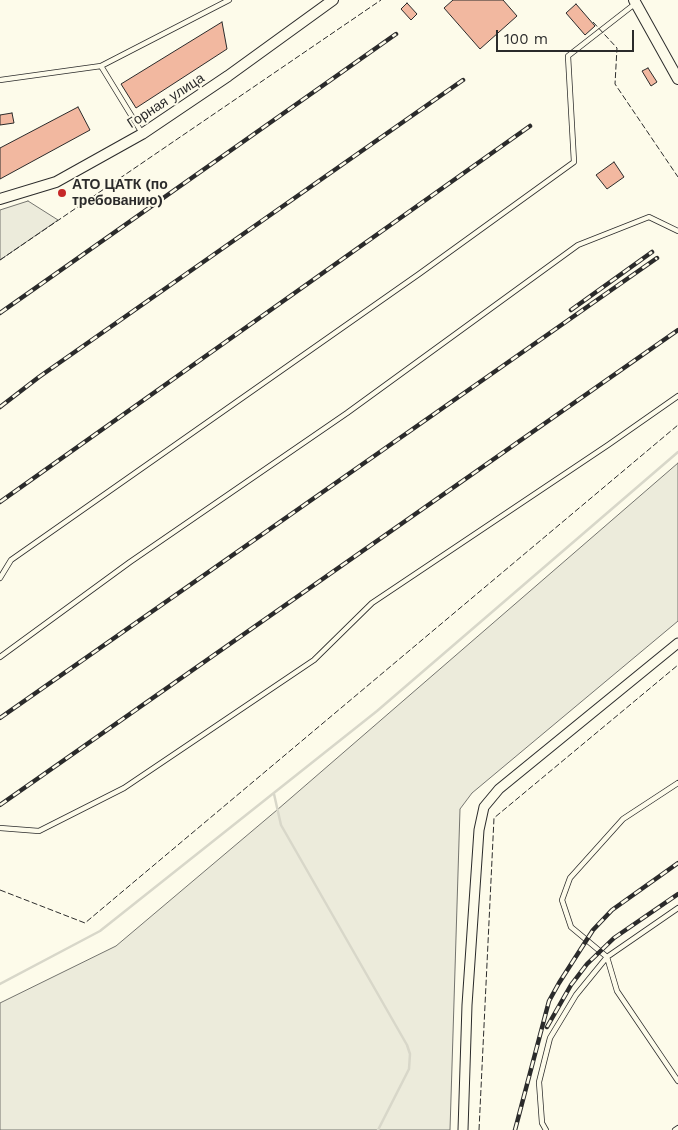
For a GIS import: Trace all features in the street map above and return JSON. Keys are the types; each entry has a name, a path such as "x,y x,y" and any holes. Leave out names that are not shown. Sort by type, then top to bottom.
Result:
{"street":[{"name":"Горная улица","path":"0,199 56,182 142,134 228,76 333,0"},
{"path":"635,2 678,79"},
{"path":"463,1130 468,995 479,830 484,807 499,789 624,690 678,643"}],"lane":[{"path":"0,80 102,66 229,0"},
{"path":"0,578 11,560 411,280 574,162 568,56 635,2"},
{"path":"102,66 142,134"},
{"path":"0,657 130,562 347,413 578,245 649,217 678,231"},
{"path":"0,828 39,832 124,788 314,660 372,603 678,396"},
{"path":"678,783 623,819 570,878 562,900 571,927 607,957 617,991 678,1080"},
{"path":"546,1130 542,1123 539,1082 550,1038 576,995 607,957 678,908"}],"shaded area":[{"path":"28,201 58,220 0,260 0,210"},
{"path":"678,463 678,621 472,793 460,809 450,1130 0,1130 0,1003 116,946 277,810"}],"building":[{"path":"453,0 503,0 517,16 480,49 444,8"},
{"path":"407,3 417,14 411,20 401,9"},
{"path":"576,4 595,26 585,35 566,13"},
{"path":"222,22 227,49 136,108 121,84"},
{"path":"648,68 657,82 651,86 642,71"},
{"path":"78,107 90,130 0,179 0,148"},
{"path":"12,113 14,123 0,125 0,115"},
{"path":"614,162 624,177 607,189 596,175"},
{"path":"64,189 66,194 59,197 57,192"}],"waterway":[{"path":"0,984 100,931 377,711 678,452"},
{"path":"274,794 281,825 407,1045 410,1054 409,1069 378,1130"}],"railway":[{"path":"0,313 396,34"},
{"path":"0,407 39,377 463,80"},
{"path":"0,502 530,126"},
{"path":"571,310 652,252"},
{"path":"0,718 657,258"},
{"path":"0,805 678,330"},
{"path":"515,1130 549,1001 559,983 593,930 612,910 678,863"},
{"path":"547,1027 571,985 587,964 614,938 678,894"}],"fence":[{"path":"0,260 381,0"},
{"path":"593,22 617,48 615,84 678,177"},
{"path":"0,890 85,923 678,425"},
{"path":"479,1130 494,818 678,665"}],"place":[{"name":"АТО ЦАТК (по требованию)","path":"62,193"}]}
